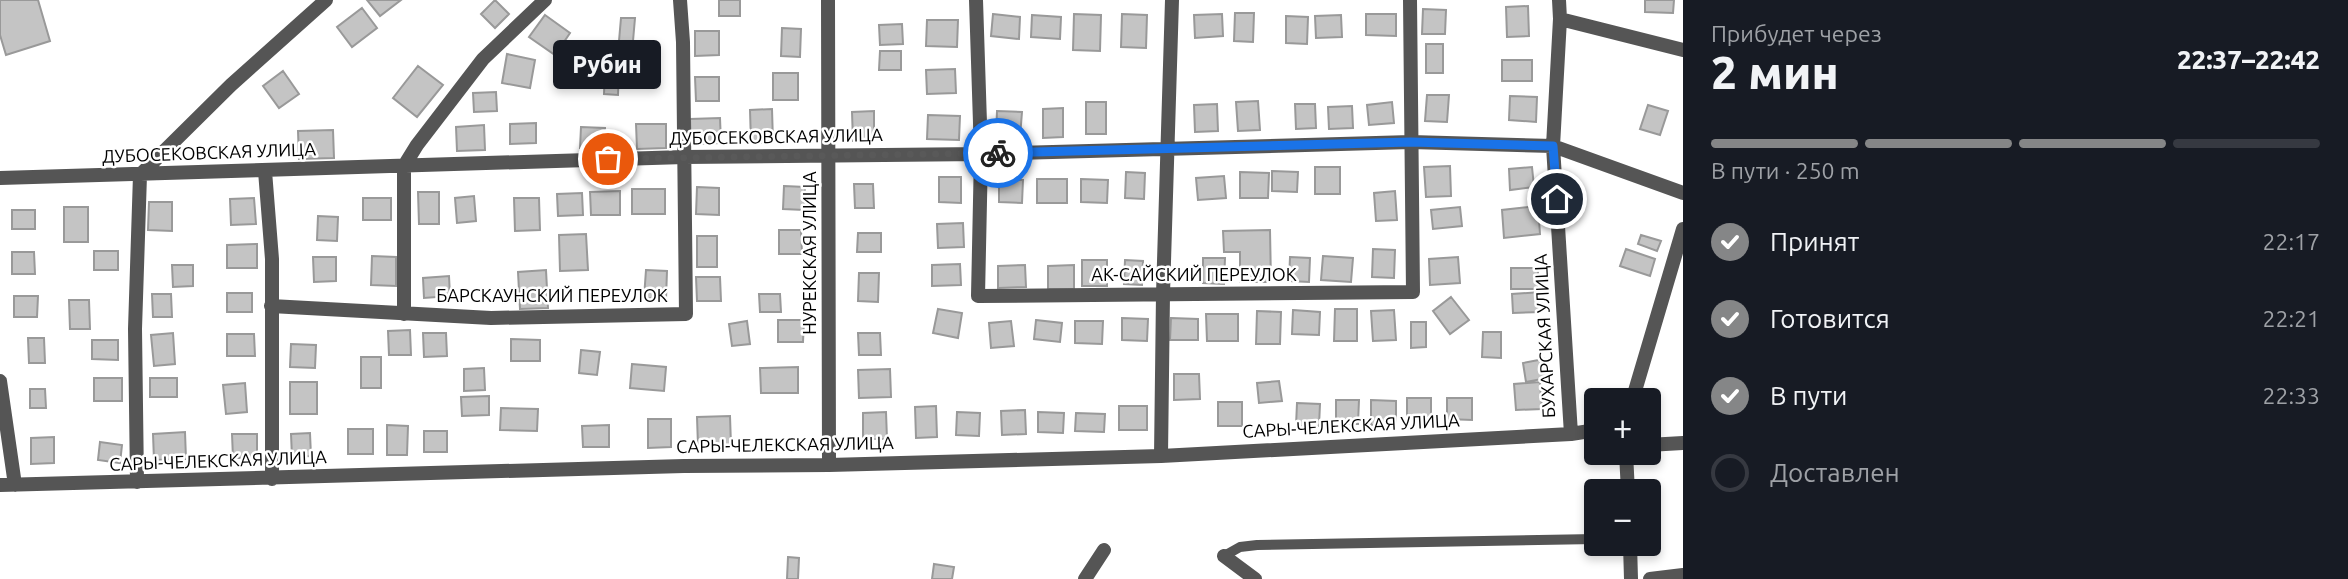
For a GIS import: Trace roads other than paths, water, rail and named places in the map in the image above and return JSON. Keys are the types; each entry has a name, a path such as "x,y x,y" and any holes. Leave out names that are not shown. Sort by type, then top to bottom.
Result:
{"street":[{"path":"137,482 135,329 140,175 231,85 326,0"},
{"path":"404,314 404,166 483,59 545,0"},
{"name":"БАРСКАУНСКИЙ ПЕРЕУЛОК","path":"271,306 491,318 686,314 683,43 680,0"},
{"name":"НУРЕКСКАЯ УЛИЦА","path":"828,0 829,465"},
{"name":"АК-САЙСКИЙ ПЕРЕУЛОК","path":"976,0 981,154 978,296 1413,292 1410,0"},
{"path":"1161,456 1172,0"},
{"name":"БУХАРСКАЯ УЛИЦА","path":"1559,0 1553,146 1570,434 1584,432"},
{"path":"1560,19 1683,50"},
{"name":"ДУБОСЕКОВСКАЯ УЛИЦА","path":"0,178 684,157 981,154 1411,142 1553,146 1683,192"},
{"path":"265,171 272,259 272,479"},
{"path":"1636,388 1683,229"},
{"path":"0,381 15,485"},
{"name":"САРЫ-ЧЕЛЕКСКАЯ УЛИЦА","path":"0,485 1161,456 1570,434"},
{"path":"1661,444 1683,443"},
{"path":"1085,579 1104,551"},
{"path":"1224,556 1255,579"},
{"path":"1631,556 1632,579"},
{"path":"1650,579 1683,575"}],"lane":[{"path":"1224,556 1240,547 1256,545 1584,539"}],"place":[{"name":"Рубин","path":"608,159"}]}
